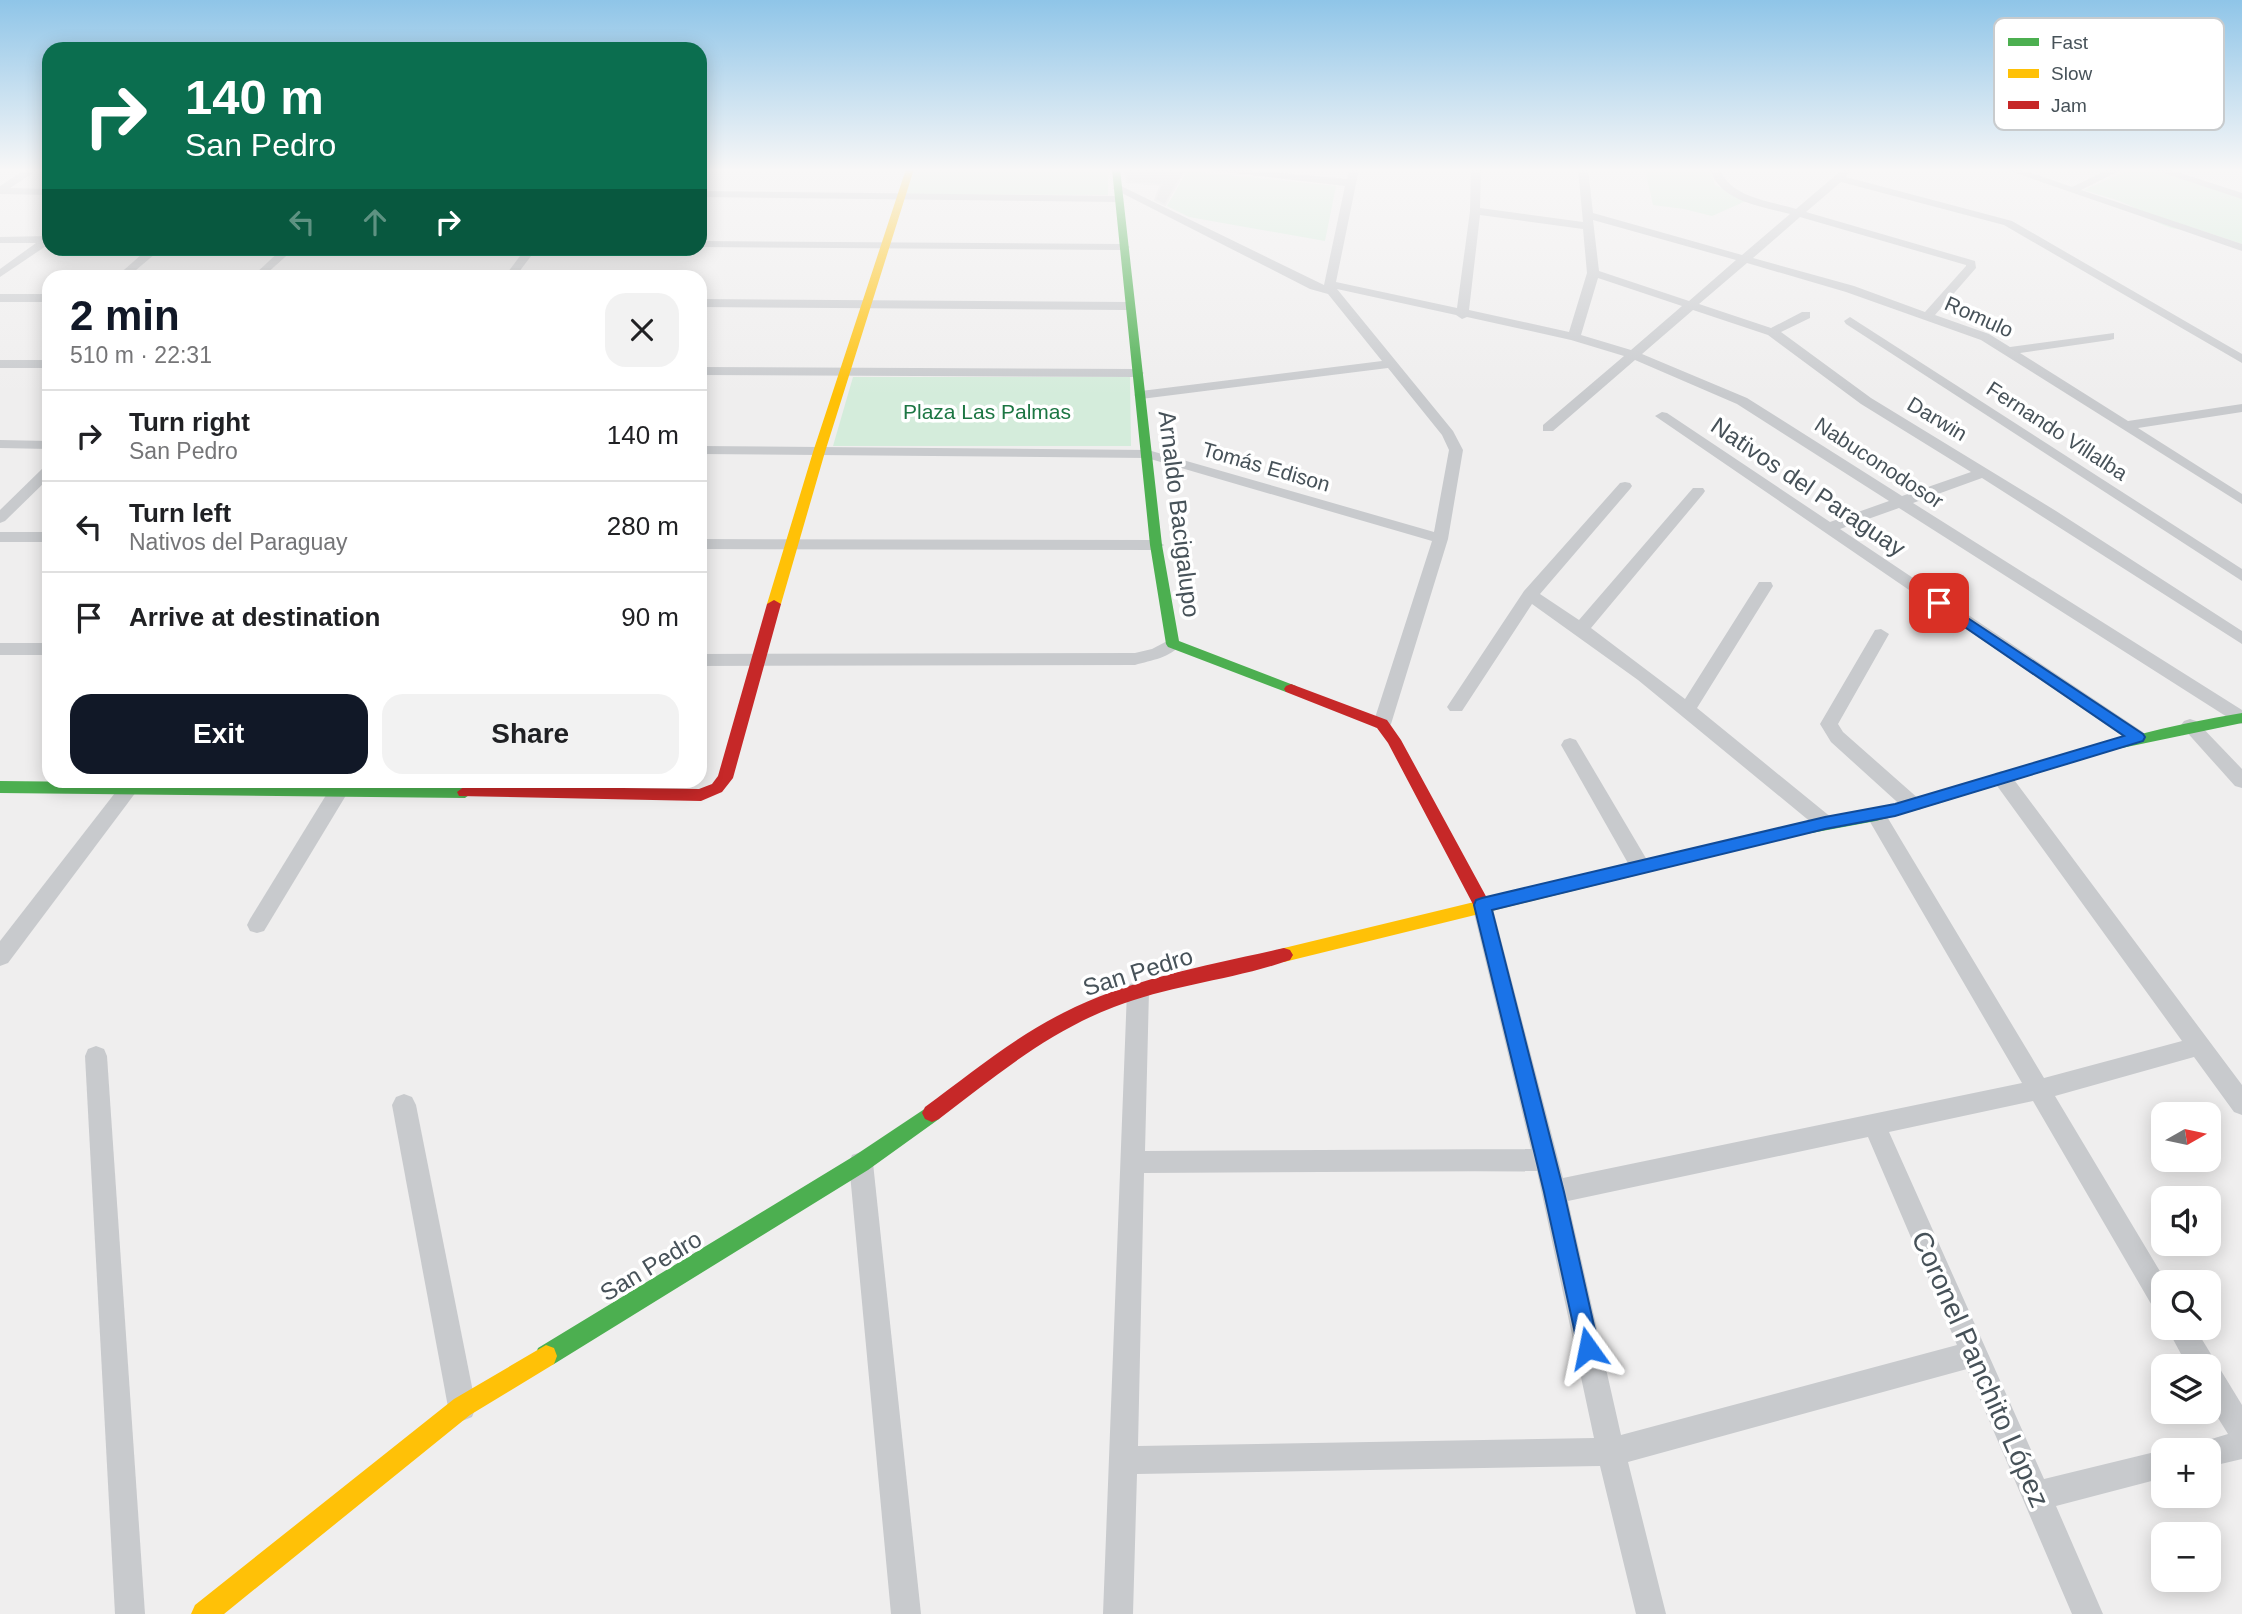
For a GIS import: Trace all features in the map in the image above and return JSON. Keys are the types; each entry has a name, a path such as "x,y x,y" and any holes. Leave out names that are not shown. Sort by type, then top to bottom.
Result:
{"street":[{"path":"0,274 42,244"},
{"path":"730,244 1124,247"},
{"name":"Nabuconodosor","path":"1226,244 1314,286 1331,287 1574,337 1631,354 1742,401 2242,718"},
{"path":"1339,244 1331,287 1448,434 1456,450 1440,539 1382,724 1394,740 1482,905 1554,1192 1611,1452 1651,1614"},
{"path":"1462,315 1471,244"},
{"path":"1574,337 1587,301 1593,273 1590,244"},
{"name":"Romulo","path":"1682,244 1850,289 1985,337 2242,500"},
{"path":"1548,428 1760,244"},
{"path":"1906,244 1971,263 1972,266 1928,316"},
{"path":"2045,244 2242,359"},
{"path":"236,788 338,792 701,795 717,788 725,778 791,545 885,246"},
{"name":"Arnaldo Bacigalupo","path":"1124,247 1156,545 1173,644 1382,724"},
{"path":"130,270 148,256"},
{"path":"265,270 281,256"},
{"path":"515,270 526,256"},
{"name":"Darwin","path":"1593,273 1772,332 1866,401 1983,472 2242,639"},
{"path":"0,298 42,298"},
{"path":"707,303 1129,306"},
{"path":"1772,332 1806,315"},
{"name":"Fernando Villalba","path":"1850,321 2242,576"},
{"path":"2010,351 2110,336"},
{"path":"0,364 42,364"},
{"path":"1140,395 1393,364"},
{"path":"707,371 1137,373"},
{"path":"2125,426 2242,408"},
{"name":"Nativos del Paraguay","path":"1662,416 2137,737"},
{"path":"0,444 42,444"},
{"name":"Tomás Edison","path":"707,450 1148,454 1440,539"},
{"path":"1828,528 1983,472"},
{"path":"0,518 42,477"},
{"path":"1456,707 1530,595 1625,486"},
{"path":"1582,628 1698,491"},
{"path":"0,537 42,537"},
{"path":"707,544 1156,545"},
{"path":"1688,709 1765,586"},
{"path":"1530,595 1582,628 1688,709 1825,823"},
{"path":"1881,634 1829,724 1837,737 1913,805"},
{"path":"707,660 1135,659 1158,653 1173,644"},
{"path":"0,649 42,649"},
{"name":"San Pedro","path":"204,1614 462,1407 862,1163 1030,1042 1086,1010 1138,991 1640,866 1825,823 1876,815 2137,737 2190,725 2242,718"},
{"path":"2190,725 2242,781"},
{"path":"1570,745 1640,866"},
{"path":"2002,778 2242,1104"},
{"path":"0,787 42,786"},
{"path":"0,957 131,788"},
{"path":"257,925 338,792"},
{"path":"1876,815 2151,1280"},
{"path":"1118,1614 1138,991"},
{"path":"1554,1192 2037,1090 2199,1046"},
{"path":"96,1056 130,1614"},
{"path":"404,1105 462,1407"},
{"name":"Coronel Panchito López","path":"1874,1124 2088,1614"},
{"path":"1132,1162 1546,1160"},
{"path":"862,1163 906,1614"},
{"path":"1125,1460 1611,1452 1973,1353"},
{"path":"2221,1396 2242,1431"},
{"path":"2221,1450 2242,1444"},
{"path":"2036,1496 2151,1467"}],"green space":[{"name":"Plaza Las Palmas","path":"853,377 1130,377 1131,446 833,446"}],"traffic: fast":[{"path":"1124,244 1156,545 1173,644 1291,689"},
{"path":"1806,828 1913,805 2117,743 2242,718"},
{"path":"0,787 42,787"},
{"path":"93,788 465,792"},
{"path":"546,1356 861,1163 932,1113"}],"traffic: slow":[{"path":"774,604 819,452 886,244"},
{"path":"1284,955 1806,828"},
{"path":"204,1614 462,1407 546,1356"}],"traffic: jam":[{"path":"465,792 701,795 717,788 725,778 774,604"},
{"path":"1291,689 1382,724 1394,740 1482,905"},
{"path":"932,1113 1027,1043 1088,1009 1160,985 1284,955"}],"route":[{"path":"1588,1348 1554,1192 1482,905 1825,823 1876,815 2137,737 1939,603"}]}
